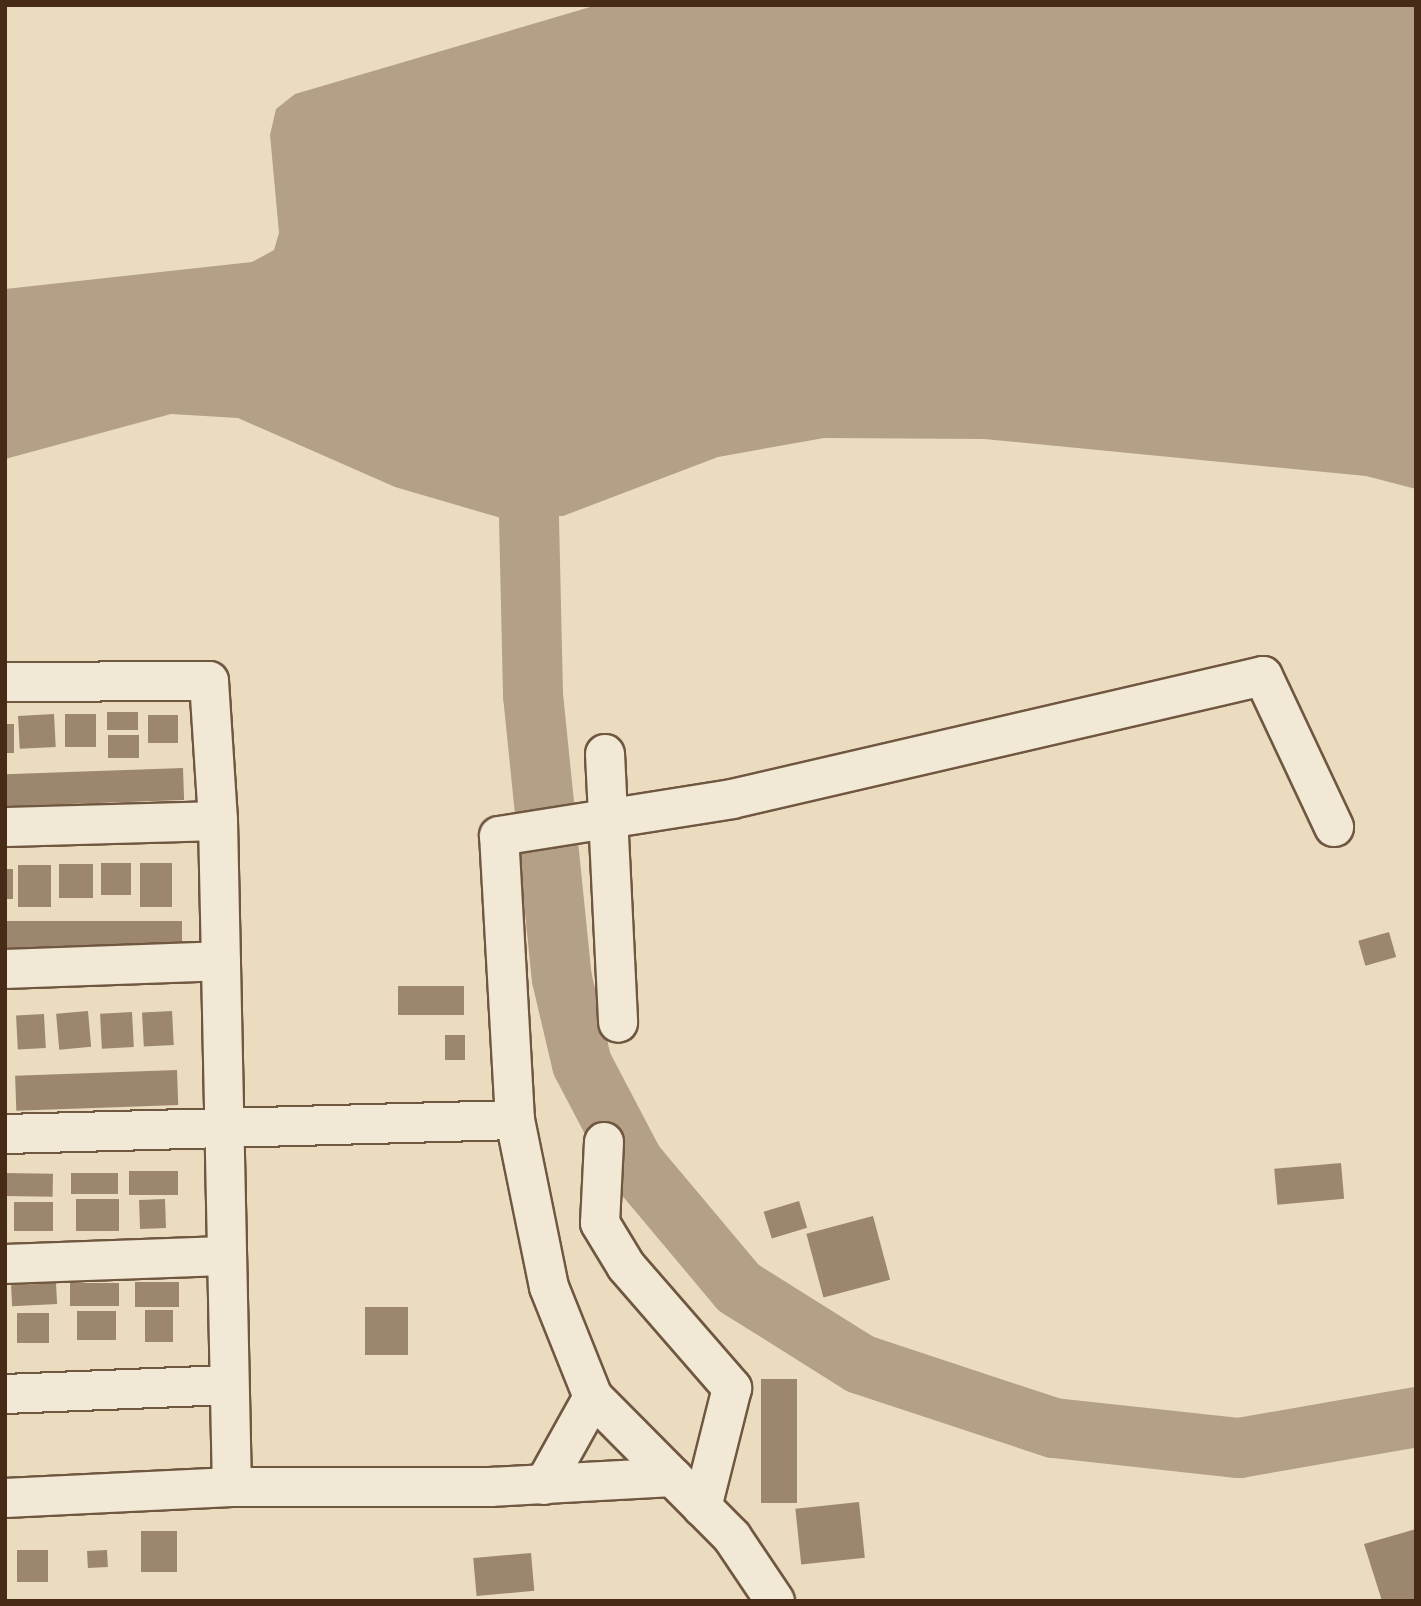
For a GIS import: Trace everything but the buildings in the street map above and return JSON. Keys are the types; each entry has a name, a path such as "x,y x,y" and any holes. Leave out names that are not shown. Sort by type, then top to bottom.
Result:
{"street":[{"path":"775,1601 771,1585 702,1507 593,1397 550,1287 515,1120 499,836 745,796 1263,676 1334,827"},
{"path":"5,682 209,681 218,821 225,1256 232,1487"},
{"path":"605,754 596,822 618,1023"},
{"path":"5,827 218,821"},
{"path":"5,969 221,961"},
{"path":"5,1134 515,1120"},
{"path":"604,1142 600,1223 626,1266 732,1388 702,1507"},
{"path":"5,1264 225,1256"},
{"path":"5,1394 229,1385"},
{"path":"544,1485 593,1397"},
{"path":"5,1498 232,1487 544,1485 673,1477"}],"shaded area":[{"path":"597,5 1416,5 1416,489 1366,476 984,439 824,438 718,457 563,516 501,518 395,487 238,418 171,414 5,459 5,289 252,262 274,250 279,233 270,135 276,109 295,94"}],"waterway":[{"path":"529,518 533,695 562,979 582,1064 634,1163 739,1288 860,1364 1054,1428 1239,1448 1416,1417"}]}
